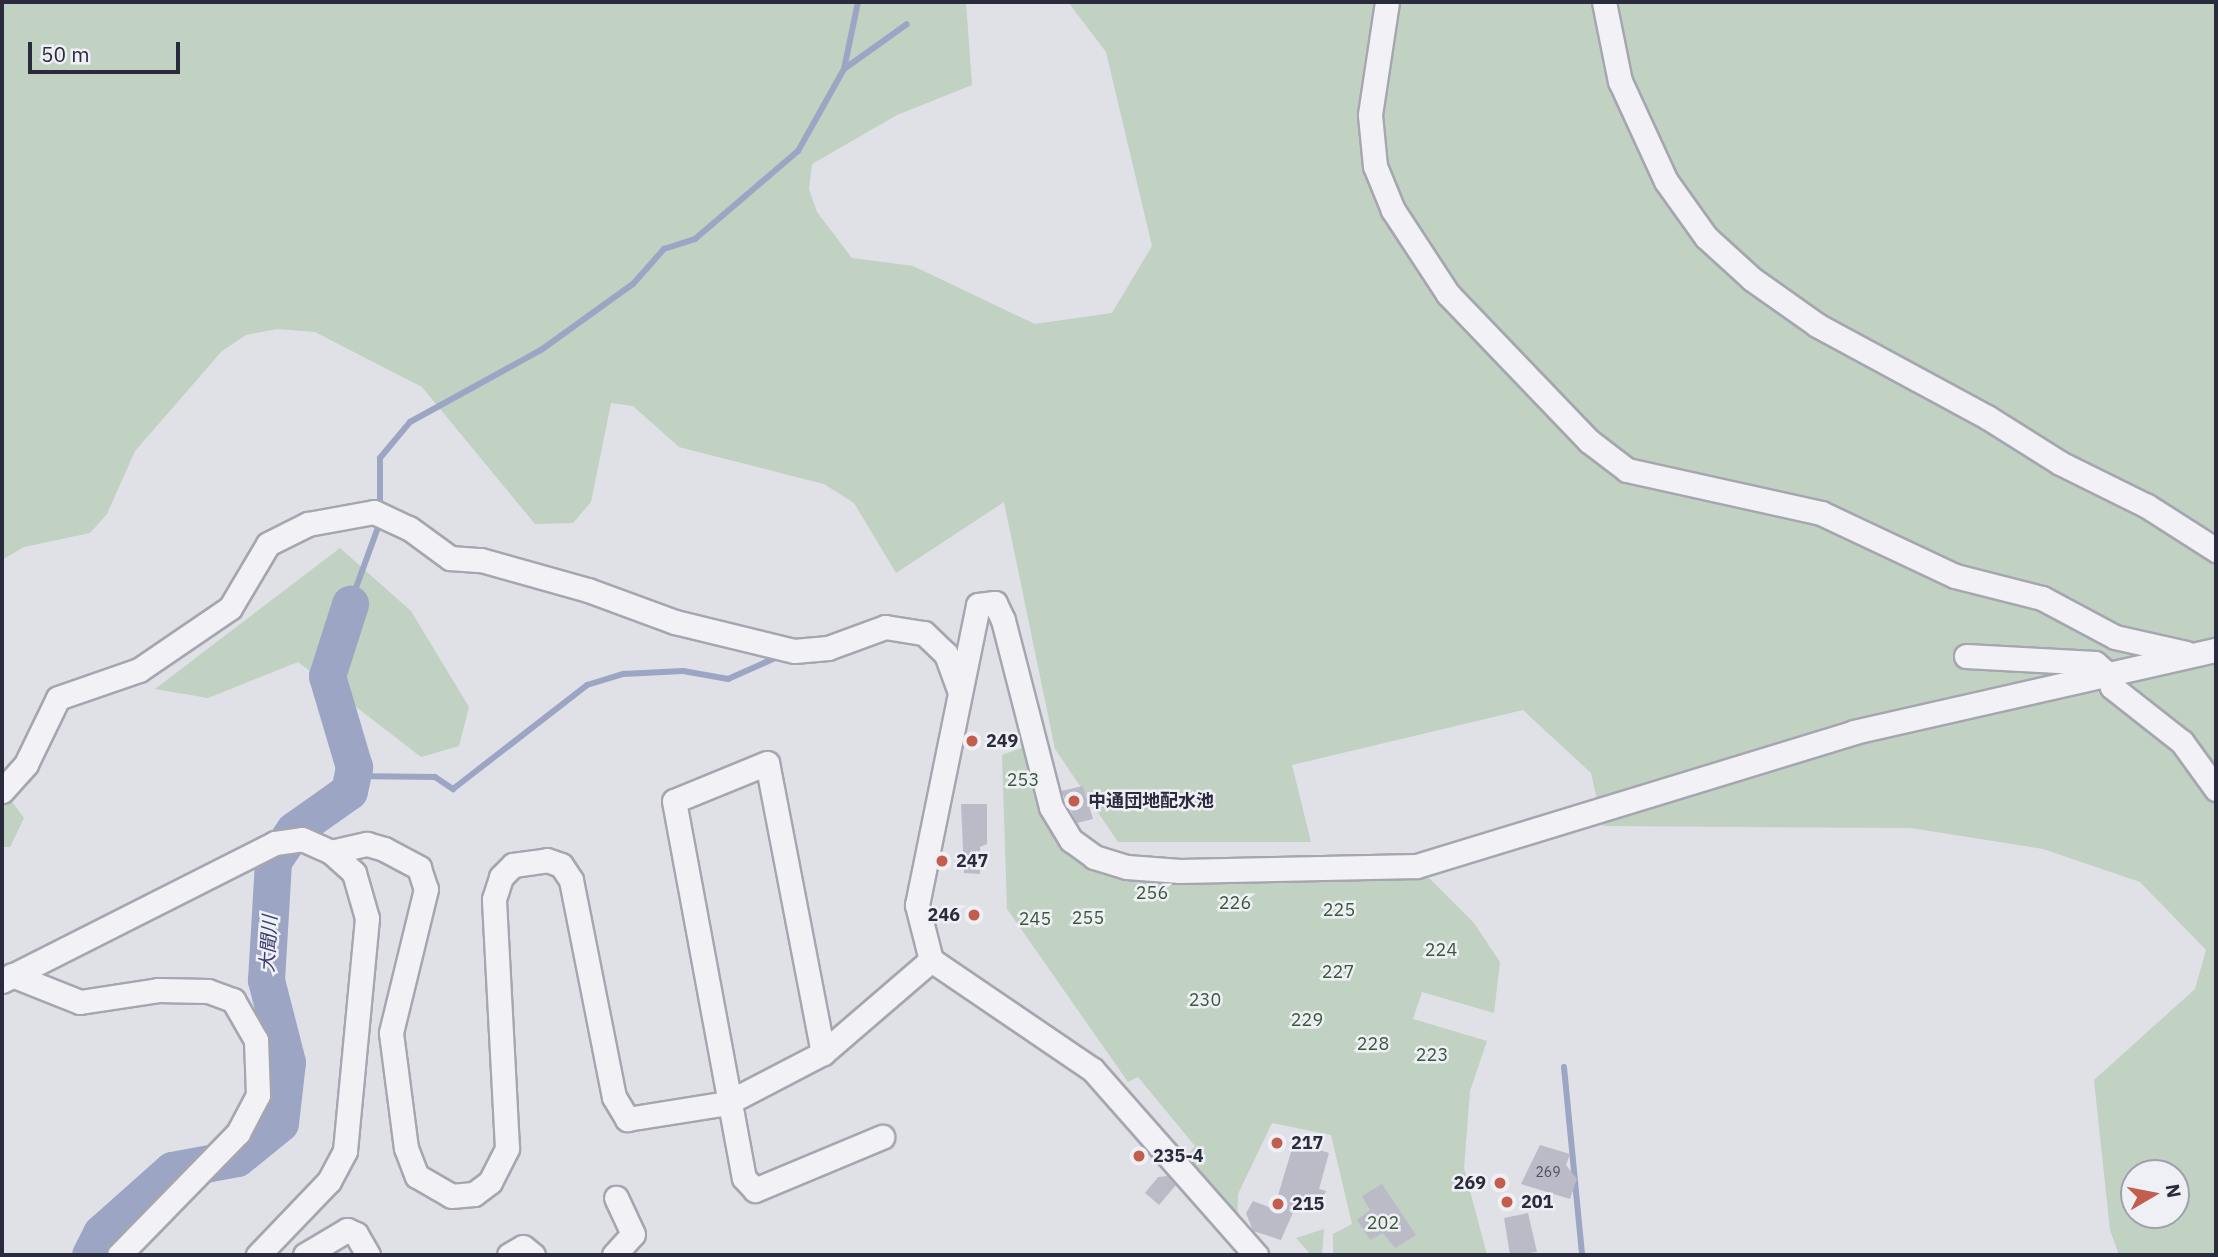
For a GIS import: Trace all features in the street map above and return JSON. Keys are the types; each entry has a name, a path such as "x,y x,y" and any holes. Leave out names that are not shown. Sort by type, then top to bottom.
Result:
{"street":[{"path":"1387,2 1370,115 1375,166 1392,210 1448,294 1589,441 1627,470 1821,513 1955,576 2042,598 2115,637 2192,655"},
{"path":"1604,2 1620,81 1666,181 1706,237 1752,279 1817,325 1987,417 2060,463 2147,506 2216,550"},
{"path":"2,791 26,764 58,698 139,670 230,608 268,544 308,524 374,512 409,528 450,558 508,568 675,622 794,651 828,648 885,627 924,633 946,654 960,692"},
{"path":"1251,1252 1234,1227 1184,1185 1093,1070 931,960 917,905 960,692 972,618 987,600 995,603 1003,620 1051,807 1071,840 1094,857 1127,867 1268,870 1427,864 1786,751 2216,650"},
{"path":"1966,656 2095,663 2109,675 2112,687 2182,742 2216,789"},
{"path":"823,1053 767,763 674,801 727,1102 744,1178 755,1190 883,1137"},
{"path":"7,978 275,842 302,839 331,852 354,873 367,918 345,1152 329,1181 258,1255"},
{"path":"331,852 367,844 384,849 419,869 426,889 391,1033 406,1148 417,1175 436,1190 451,1196 474,1194 490,1182 507,1148 494,899 501,877 525,859 561,865 571,880 614,1097 627,1119 727,1102 823,1053 931,960"},
{"path":"7,978 80,1002 158,990 208,990 233,1000 256,1040 258,1095 239,1133 119,1255"},
{"path":"614,1255 633,1234 617,1198"},
{"path":"305,1255 347,1230 356,1234 368,1255"},
{"path":"509,1255 523,1247 533,1255"}],"green space":[{"path":"2,2 966,2 972,85 897,115 812,164 809,189 817,212 852,258 913,266 1035,324 1112,313 1152,246 1106,52 1068,2 2216,2 2216,1255 2119,1255 2110,1230 2094,1080 2195,989 2206,950 2140,882 2043,849 1911,828 1603,826 1591,773 1523,710 1292,765 1311,842 1118,842 1055,749 1004,502 896,573 854,503 824,484 679,447 633,406 611,403 591,502 573,523 535,524 422,387 315,332 277,329 246,335 222,351 135,451 107,514 90,533 24,547 2,560"},
{"path":"340,548 411,611 469,707 459,746 421,757 298,662 208,698 155,689"},
{"path":"1033,744 1071,840 1127,867 1417,866 1474,923 1500,962 1494,1013 1422,992 1413,1019 1487,1041 1470,1091 1464,1168 1487,1255 1333,1255 1333,1234 1352,1224 1331,1135 1272,1123 1238,1194 1237,1224 1184,1159 1195,1146 1138,1077 1128,1082 1007,909 1002,755"},
{"path":"2,788 24,818 10,847 2,847"},
{"path":"1324,1229 1322,1255 1311,1255 1296,1238"}],"building":[{"name":"中通団地配水池","path":"1083,786 1093,819 1077,823 1061,791"},
{"path":"961,804 987,804 987,844 980,847 980,874 964,873"},
{"path":"1294,1142 1329,1153 1319,1189 1326,1191 1319,1209 1298,1201 1281,1240 1253,1231 1246,1213 1253,1201 1274,1209"},
{"path":"1540,1145 1570,1154 1566,1165 1577,1179 1570,1199 1521,1184"},
{"path":"1168,1176 1176,1185 1159,1205 1145,1193 1158,1177"},
{"path":"1382,1184 1416,1235 1395,1248 1383,1233 1370,1240 1357,1220 1370,1210 1362,1196"},
{"path":"1528,1213 1537,1252 1510,1255 1504,1218"}],"waterway":[{"path":"380,507 380,458 410,422 541,350 633,284 664,249 695,239 798,151 844,69 858,2"},
{"path":"844,69 907,24"},
{"path":"350,604 380,522"},
{"name":"大聞川","path":"90,1255 101,1233 172,1170 237,1158 280,1123 287,1062 266,980 273,861 294,830 349,791 354,767 327,676 350,604"},
{"path":"352,776 435,777 453,789 587,685 623,674 683,671 728,679 782,655"},
{"path":"1564,1067 1582,1255"}],"place":[{"name":"249","path":"972,741"},
{"name":"中通団地配水池","path":"1074,801"},
{"name":"247","path":"942,861"},
{"name":"246","path":"974,915"},
{"name":"217","path":"1277,1143"},
{"name":"235-4","path":"1139,1156"},
{"name":"269","path":"1500,1183"},
{"name":"201","path":"1507,1202"},
{"name":"215","path":"1278,1204"}],"park label":[{"name":"253","path":"1023,780"},
{"name":"256","path":"1152,893"},
{"name":"226","path":"1235,903"},
{"name":"225","path":"1339,910"},
{"name":"255","path":"1088,918"},
{"name":"245","path":"1035,919"},
{"name":"224","path":"1441,950"},
{"name":"227","path":"1338,972"},
{"name":"230","path":"1205,1000"},
{"name":"229","path":"1307,1020"},
{"name":"228","path":"1373,1044"},
{"name":"223","path":"1432,1055"},
{"name":"202","path":"1383,1223"}]}
